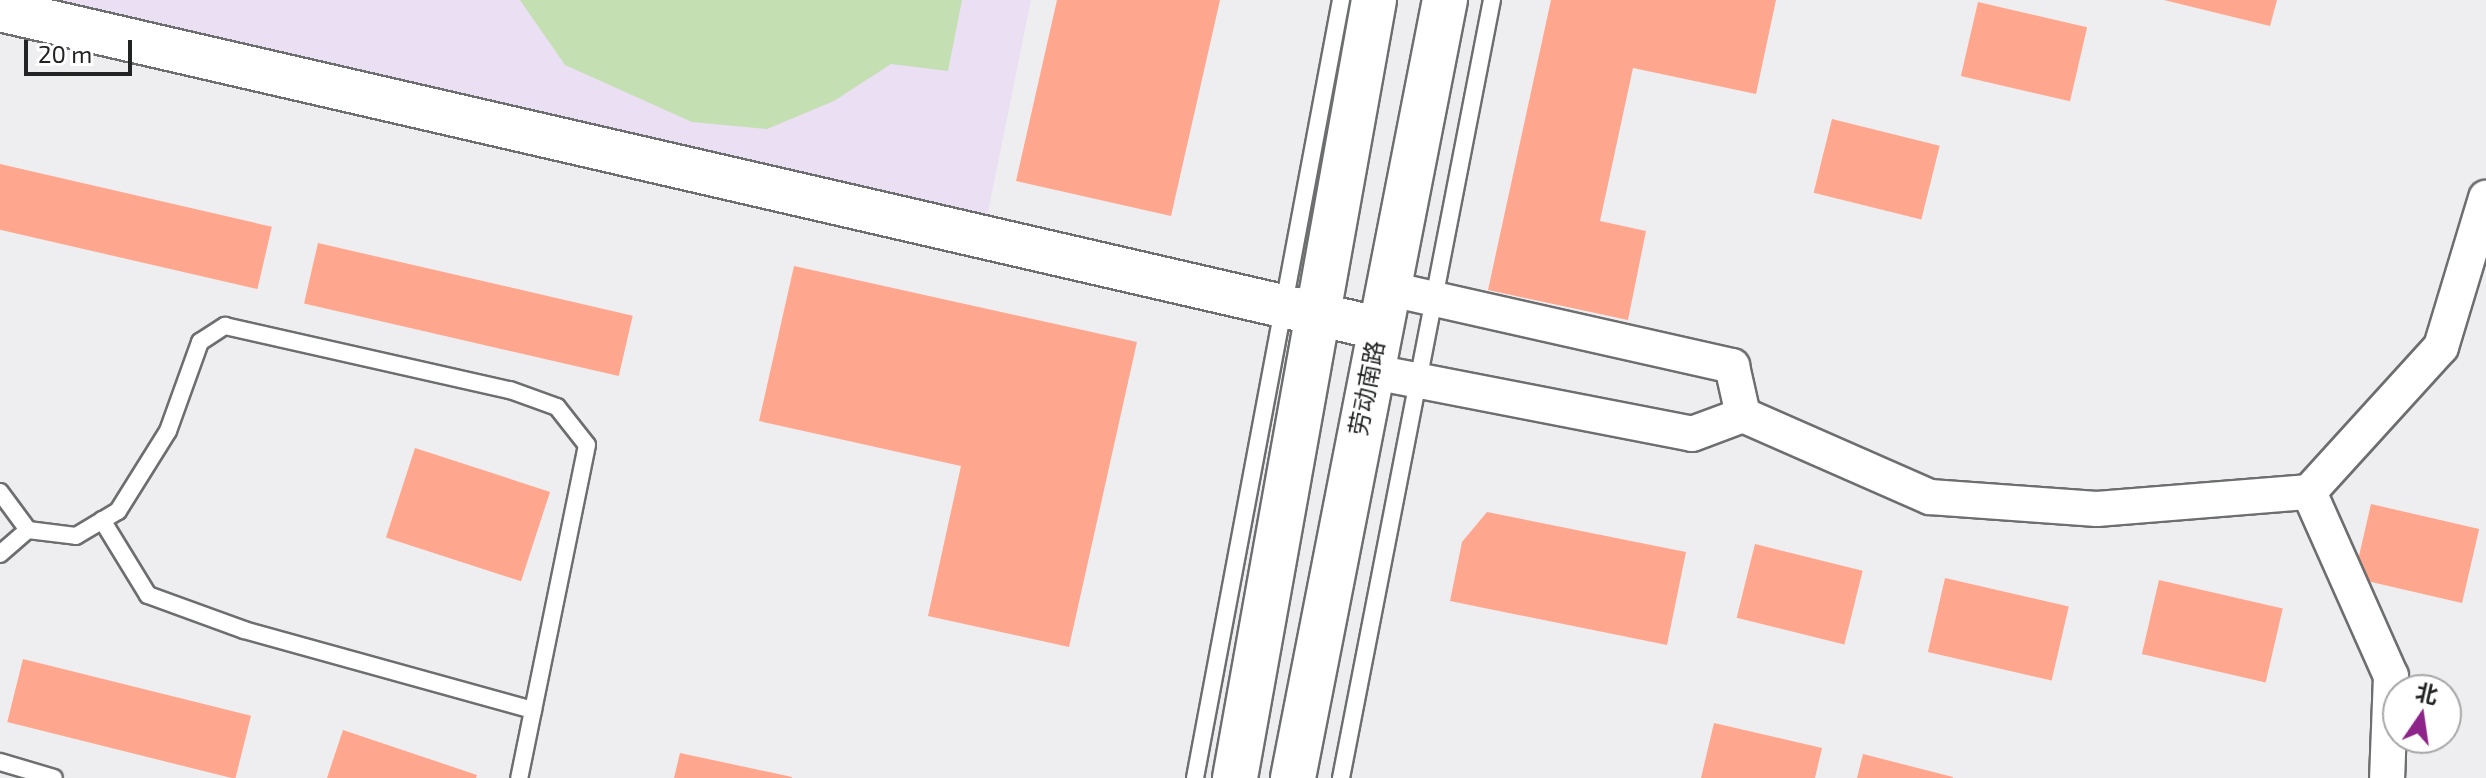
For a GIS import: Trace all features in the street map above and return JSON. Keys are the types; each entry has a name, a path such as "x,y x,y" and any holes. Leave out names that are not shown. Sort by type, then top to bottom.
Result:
{"main road":[{"path":"1235,778 1304,307 1374,0"},
{"name":"劳动南路","path":"1293,778 1369,371 1445,0"}],"street":[{"path":"0,10 1304,307 1382,308 1434,299 1732,366 1743,415"},
{"path":"1369,371 1692,434 1743,415 1930,497 2097,509 2309,492 2441,347 2486,198"},
{"path":"2309,492 2391,676 2387,778"}],"lane":[{"path":"1195,778 1304,307 1304,184 1341,0"},
{"path":"1341,778 1422,381 1434,299 1492,0"},
{"path":"0,492 28,530 76,536 118,511 168,431 200,342 225,326 510,390 557,407 587,445 519,778"},
{"path":"102,520 148,595 244,630 533,710"},
{"path":"0,554 28,530"},
{"path":"0,762 54,778"}],"shaded area":[{"path":"0,0 1031,0 983,237"}],"green space":[{"path":"520,0 962,0 948,71 891,64 834,101 767,129 692,122 565,65"}],"building":[{"path":"1057,0 1220,0 1171,216 1016,181"},
{"path":"1551,0 1776,0 1756,94 1633,68 1600,221 1646,231 1628,320 1488,290"},
{"path":"2164,0 2277,0 2270,26"},
{"path":"1978,2 2087,27 2070,101 1961,76"},
{"path":"1832,119 1940,146 1921,220 1814,193"},
{"path":"0,164 272,227 257,289 0,230"},
{"path":"318,243 633,316 619,376 304,303"},
{"path":"794,266 1137,342 1069,647 928,616 961,466 759,421"},
{"path":"415,448 550,492 521,581 386,537"},
{"path":"2371,504 2479,529 2462,603 2354,578"},
{"path":"1487,512 1686,552 1667,645 1450,601 1462,542"},
{"path":"1755,544 1863,571 1844,645 1737,618"},
{"path":"1945,578 2069,607 2052,681 1928,652"},
{"path":"2159,580 2283,609 2266,683 2142,654"},
{"path":"23,659 251,716 236,778 7,722"},
{"path":"1714,723 1822,748 1815,778 1701,778"},
{"path":"343,730 477,775 476,778 327,778"},
{"path":"680,753 792,777 792,778 674,778"},
{"path":"1863,754 1953,777 1953,778 1857,778"}]}
